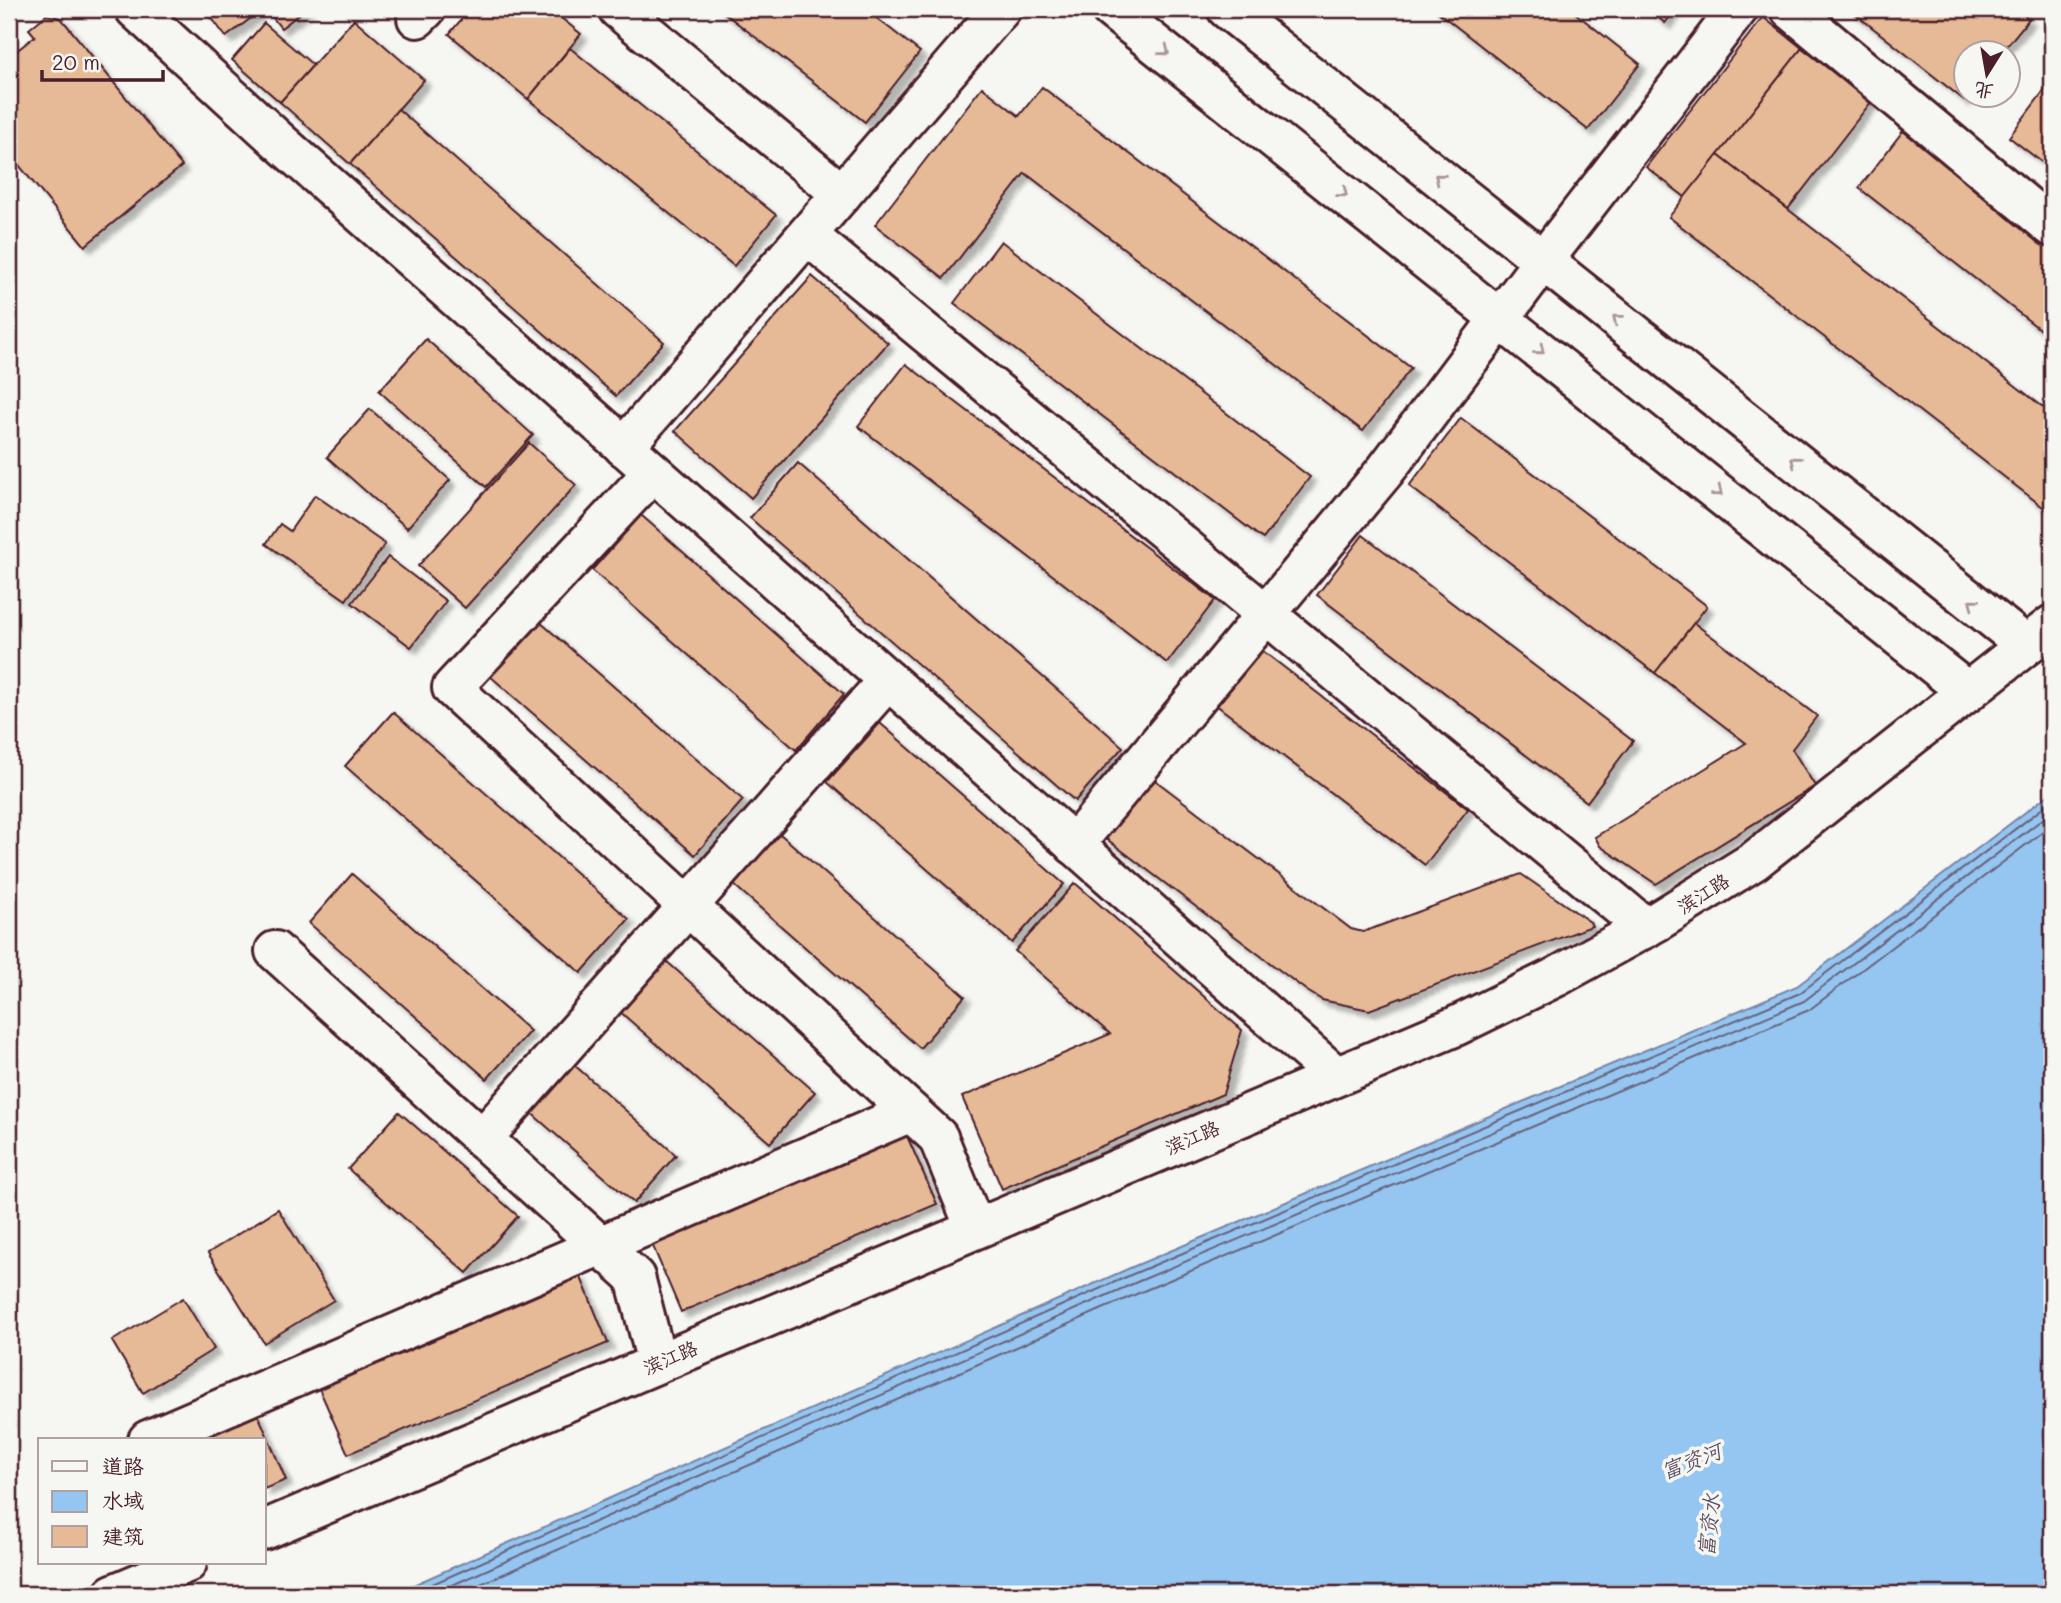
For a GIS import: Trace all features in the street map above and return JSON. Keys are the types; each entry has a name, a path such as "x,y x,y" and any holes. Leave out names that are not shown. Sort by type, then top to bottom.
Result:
{"street":[{"path":"135,9 281,143 1336,1076"},
{"path":"618,9 842,194"},
{"path":"624,447 1001,9"},
{"path":"1111,9 1968,692"},
{"path":"1227,9 1543,261 2039,635"},
{"path":"1074,845 1385,471 1738,9"},
{"path":"1790,9 2052,226"},
{"path":"807,235 1646,928"},
{"path":"653,472 452,688 938,1137 975,1228"},
{"name":"滨江路","path":"266,1529 1456,1026 1556,977 1646,928 1754,862 2039,635"},
{"path":"482,1139 888,680"},
{"path":"275,951 635,1278 657,1363"},
{"path":"153,1438 911,1112"},
{"path":"113,1594 185,1564"}],"water":[{"path":"2052,792 2052,1594 393,1594 1130,1268 1797,986"}],"building":[{"path":"205,9 263,9 226,37"},
{"path":"266,9 306,9 281,28"},
{"path":"470,9 550,9 581,34 528,99 449,34"},
{"path":"719,9 865,9 920,52 865,122"},
{"path":"1434,9 1570,9 1640,64 1588,130"},
{"path":"1647,9 1676,9 1665,23"},
{"path":"1849,9 2016,9 2029,19 2013,38 1952,38 1952,91"},
{"path":"46,15 61,18 182,166 85,246 9,153 9,57 35,36 29,29"},
{"path":"1763,17 1802,48 1685,197 1646,167"},
{"path":"354,19 424,80 350,164 280,102"},
{"path":"264,23 313,65 280,102 232,60"},
{"path":"570,48 776,215 734,266 528,99"},
{"path":"1802,48 1871,102 1788,209 1718,155"},
{"path":"2052,80 2052,170 2009,137"},
{"path":"982,87 1019,116 1042,87 1411,368 1363,431 1025,173 944,278 875,225"},
{"path":"398,109 664,342 616,396 350,164"},
{"path":"1903,131 2052,247 2052,317 2042,331 1859,188"},
{"path":"1718,155 2052,414 2052,514 1669,217"},
{"path":"1001,241 1310,477 1263,539 954,303"},
{"path":"812,276 888,343 751,498 675,431"},
{"path":"426,339 533,435 486,487 379,391"},
{"path":"906,364 1215,600 1167,663 858,426"},
{"path":"370,409 450,480 407,528 327,457"},
{"path":"1461,418 1707,606 1655,673 1409,486"},
{"path":"529,443 576,485 465,608 418,566"},
{"path":"798,463 1123,747 1075,801 750,518"},
{"path":"315,495 385,544 346,600 266,544 280,524 290,531"},
{"path":"641,515 844,694 796,750 592,570"},
{"path":"1363,535 1633,741 1587,802 1317,595"},
{"path":"388,557 446,601 411,647 352,603"},
{"path":"539,621 743,800 695,855 490,676"},
{"path":"1694,623 1817,716 1792,749 1815,786 1656,884 1600,846 1595,837 1746,743 1655,673"},
{"path":"1259,648 1468,809 1425,865 1215,704"},
{"path":"393,712 629,919 581,973 345,766"},
{"path":"880,723 1064,884 1012,943 827,782"},
{"path":"1151,777 1351,929 1363,932 1521,874 1592,926 1369,1010 1322,1000 1104,837"},
{"path":"779,833 965,996 920,1048 734,885"},
{"path":"352,874 530,1031 487,1079 309,923"},
{"path":"1075,883 1242,1030 1223,1094 1002,1189 962,1097 1110,1034 1015,951"},
{"path":"665,960 815,1092 770,1143 619,1011"},
{"path":"572,1063 676,1155 634,1203 529,1111"},
{"path":"399,1112 518,1216 467,1273 348,1169"},
{"path":"907,1136 937,1204 681,1312 652,1244"},
{"path":"278,1209 334,1300 264,1343 208,1253"},
{"path":"580,1275 608,1343 348,1454 318,1386"},
{"path":"183,1298 214,1349 143,1393 112,1341"},
{"path":"257,1412 286,1480 266,1488 266,1438 196,1438"}],"water label":[{"name":"富资河","path":"1691,1460"},
{"name":"富资水","path":"1708,1525"}]}
